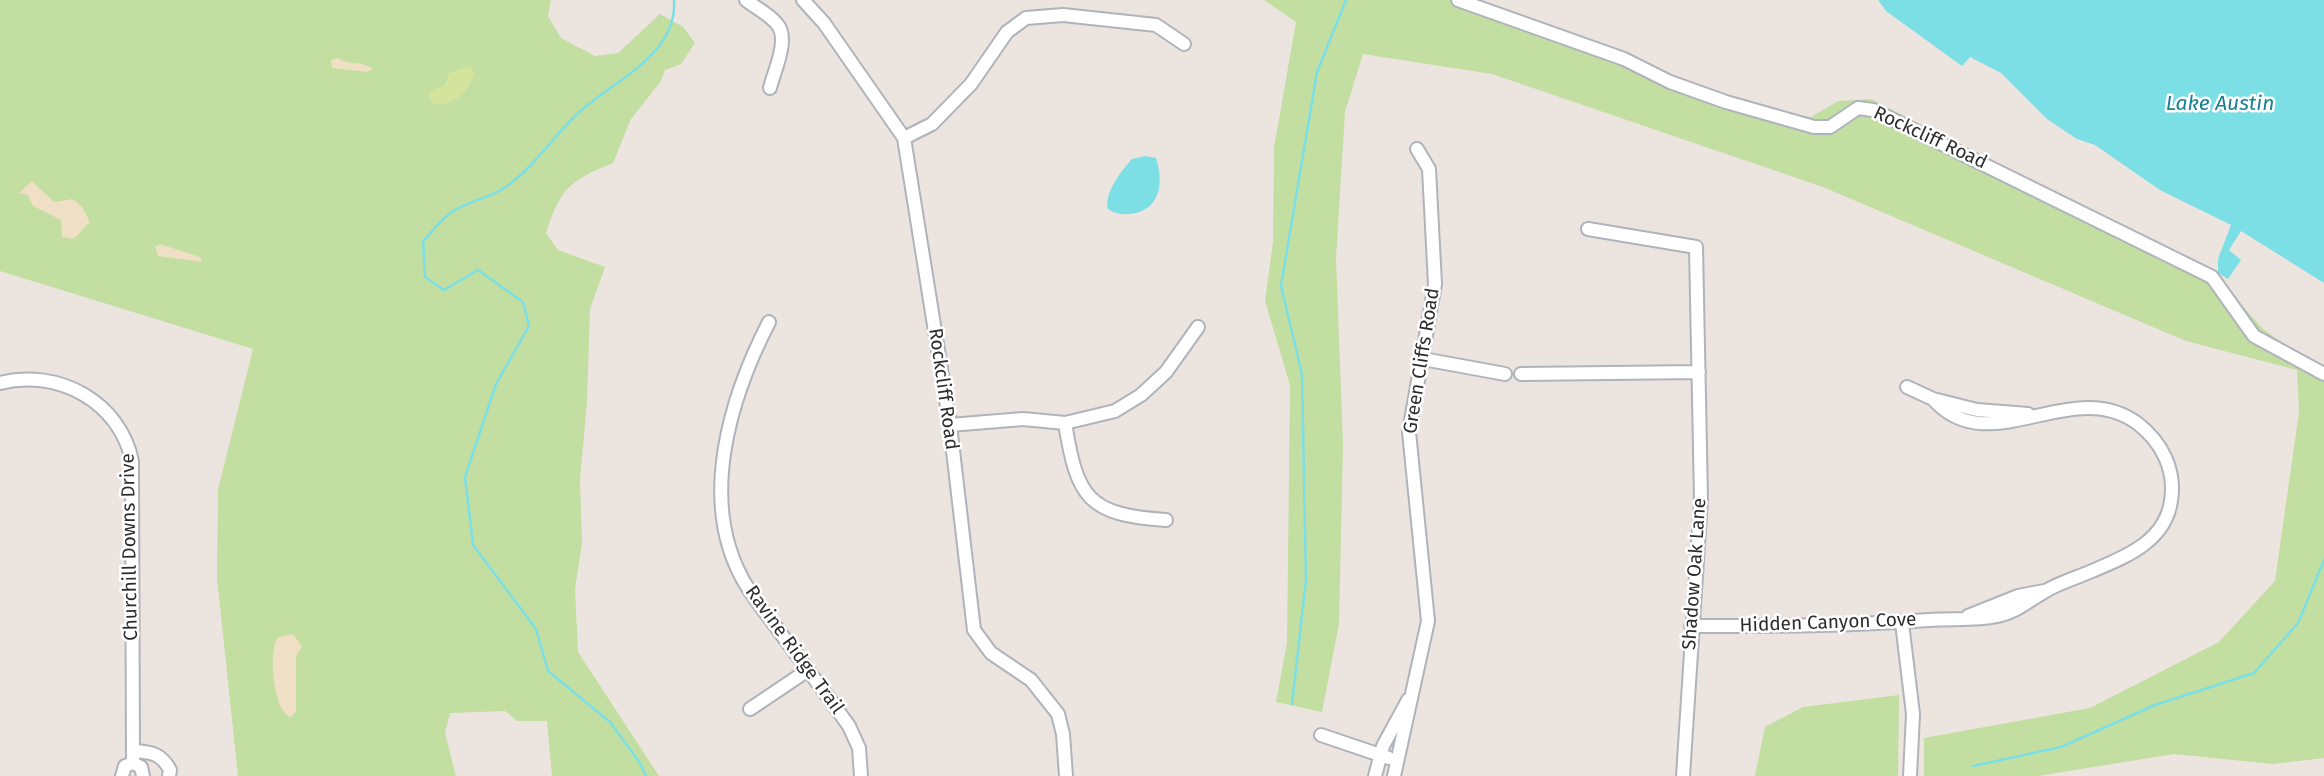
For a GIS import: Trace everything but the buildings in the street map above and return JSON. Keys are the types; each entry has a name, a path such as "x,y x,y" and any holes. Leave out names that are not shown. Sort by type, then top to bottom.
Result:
{"street":[{"path":"746,0 776,22 781,30 782,39 769,88"},
{"name":"Rockcliff Road","path":"803,0 824,23 904,138 950,425 974,630 991,653 1031,680 1058,715 1066,776"},
{"name":"Rockcliff Road","path":"1458,0 1624,59 1670,82 1726,102 1814,127 1830,127 1858,108 1874,110 2212,278 2255,336 2324,374"},
{"path":"904,138 932,124 971,84 1007,32 1026,18 1063,15 1156,25 1184,44"},
{"name":"Green Cliffs Road","path":"1394,776 1408,699 1423,653 1428,621 1409,432 1435,284 1429,169 1417,149"},
{"name":"Shadow Oak Lane","path":"1588,229 1696,247 1701,499 1683,776"},
{"name":"Ravine Ridge Trail","path":"769,323 756,347 724,445 720,509 742,578 849,726 859,748 861,776"},
{"path":"950,425 1023,419 1065,423 1115,411 1141,396 1166,372 1198,327"},
{"path":"1423,359 1505,374"},
{"path":"1521,374 1699,372"},
{"name":"Churchill Downs Drive","path":"0,383 34,379 77,391 108,410 127,439 132,461 133,757"},
{"name":"Hidden Canyon Cove","path":"1691,626 1902,623 1965,618 2018,596 2045,591 2132,553 2152,538 2164,521 2170,506 2171,473 2152,437 2137,423 2113,411 2085,407 2032,415 1976,410 1933,399 1907,387"},
{"path":"1065,423 1071,461 1080,486 1098,506 1125,517 1166,520"},
{"path":"1902,623 1913,714 1910,776"},
{"path":"750,709 769,699 808,670"},
{"name":"Green Cliffs Road","path":"1375,776 1395,720 1408,699"},
{"path":"1321,735 1396,760"},
{"path":"122,776 125,766 133,757 154,752 170,769 169,776"},
{"path":"133,757 141,767 143,776"}],"green space":[{"path":"0,0 551,0 548,16 561,38 595,56 618,53 660,14 683,27 695,43 681,64 665,70 661,81 631,119 613,163 576,181 562,196 546,233 558,250 605,267 590,309 587,401 580,480 582,543 575,589 578,652 659,776 552,776 547,721 517,721 505,711 450,713 445,733 456,776 238,776 217,578 218,490 253,349 0,271"},
{"path":"1264,0 1477,0 1615,51 1708,91 1775,111 1811,117 1838,101 1871,99 2218,278 2263,329 2324,373 2324,758 2273,764 2174,754 2038,776 1924,776 1924,738 2090,708 2219,642 2275,581 2299,412 2297,370 2186,341 1823,187 1492,74 1363,54 1345,112 1336,258 1343,445 1339,624 1322,712 1276,702 1287,643 1290,385 1265,301 1273,242 1274,148 1296,22"},
{"path":"470,66 474,72 472,79 459,97 445,104 431,102 428,92 445,85 449,73"},
{"path":"1899,695 1898,776 1755,776 1765,727 1803,707"}],"sand":[{"path":"338,58 372,69 367,72 332,68 331,60"},
{"path":"32,181 54,202 73,199 82,207 90,222 74,239 62,237 61,220 33,206 28,195 19,193"},
{"path":"160,244 200,257 202,262 158,256 155,247"},
{"path":"293,634 302,646 296,657 296,712 290,717 284,712 276,692 273,654 278,637"}],"water":[{"name":"Lake Austin","path":"1878,0 2324,0 2324,283 2241,231 2229,250 2241,260 2228,279 2218,273 2218,259 2231,225 2160,190 2095,145 2077,139 2047,119 2001,73 1970,57 1962,66 1886,11"},
{"path":"1145,156 1156,158 1160,183 1156,198 1145,210 1136,213 1122,214 1108,209 1111,189 1119,176 1132,159"}],"waterway":[{"path":"646,776 640,763 610,722 548,671 536,629 473,545 465,477 496,384 529,326 523,302 478,270 444,290 425,277 423,241 449,214 493,194 516,179 574,117 653,54 665,38 672,20 674,0"},
{"path":"1292,704 1306,580 1302,374 1281,286 1317,72 1346,0"},
{"path":"1973,766 2061,747 2155,705 2254,673 2298,623 2324,560"}]}
